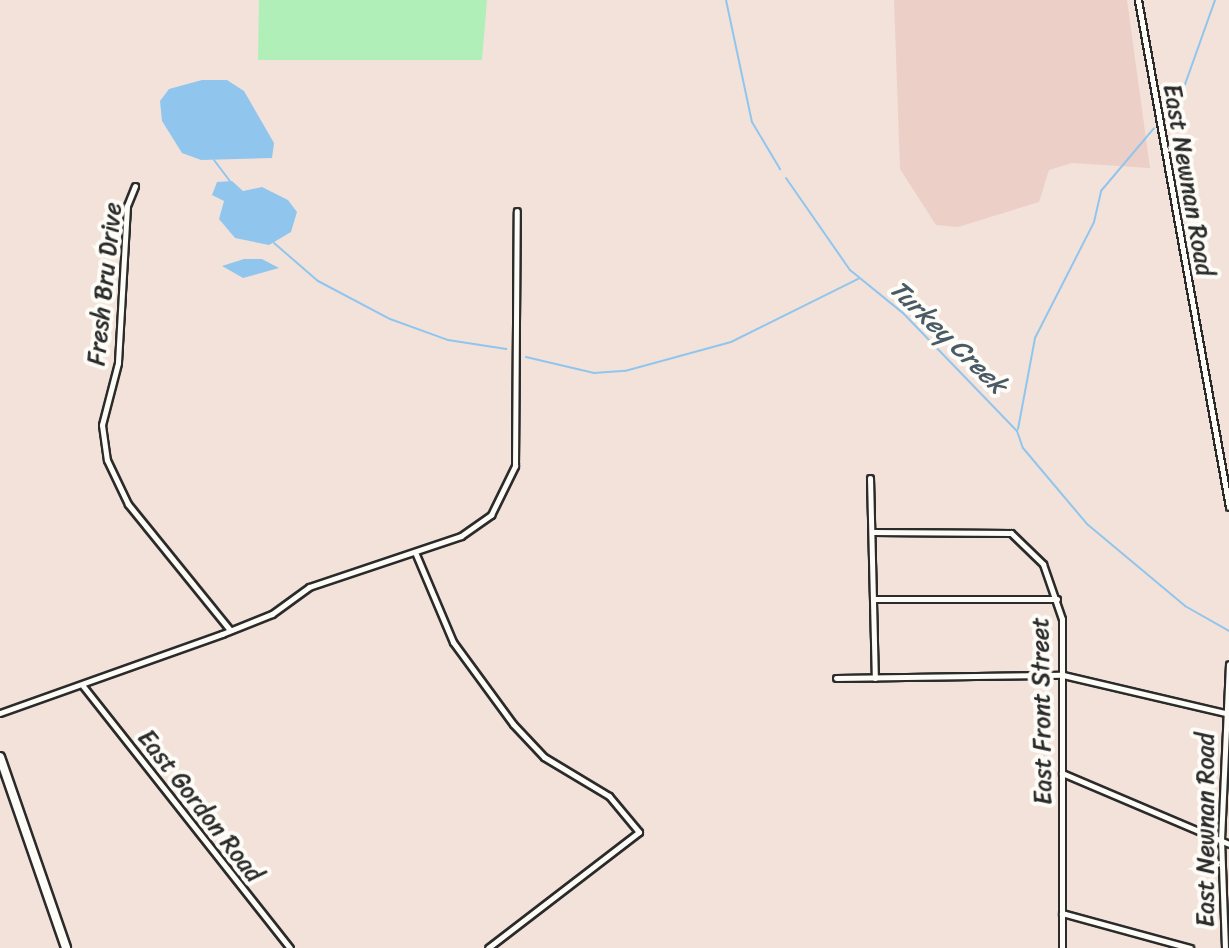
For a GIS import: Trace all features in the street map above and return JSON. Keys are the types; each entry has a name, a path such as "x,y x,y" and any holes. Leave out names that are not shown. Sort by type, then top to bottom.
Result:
{"main road":[{"path":"0,757 66,948"}],"street":[{"name":"East Newnan Road","path":"1138,0 1229,507"},
{"name":"Fresh Bru Drive","path":"135,186 127,206 118,363 102,425 107,460 128,504 230,630"},
{"path":"0,713 83,686 272,614 309,587 461,536 491,515 515,466 517,211"},
{"path":"870,478 875,678"},
{"name":"East Front Street","path":"873,532 1011,533 1043,564 1057,599 1063,675 1062,948"},
{"path":"415,552 453,642 513,724 544,757 609,796 639,832 488,948"},
{"path":"874,599 1057,599"},
{"name":"East Newnan Road","path":"1225,948 1221,840 1229,664"},
{"path":"836,678 1063,675 1225,713"},
{"name":"East Gordon Road","path":"83,686 290,948"},
{"path":"1062,773 1229,844"},
{"path":"1062,913 1190,948"}],"shaded area":[{"path":"894,0 1127,0 1150,168 1072,163 1049,170 1039,202 958,227 936,225 900,169"}],"green space":[{"path":"259,0 487,0 482,60 258,60"}],"water":[{"path":"202,80 227,80 244,91 274,143 272,158 201,160 182,153 162,121 160,101 169,89"},
{"path":"232,181 243,191 262,187 288,200 297,212 291,232 269,245 235,238 219,219 224,201 212,195 217,182"},
{"path":"244,259 262,259 279,268 243,278 222,266"}],"waterway":[{"path":"726,0 752,122 780,169"},
{"path":"1164,121 1178,104 1215,0"},
{"path":"1018,429 1035,338 1094,222 1101,191 1154,128"},
{"name":"Turkey Creek","path":"214,160 230,181"},
{"name":"Turkey Creek","path":"786,178 850,270 903,313 1017,431 1023,448 1087,524 1185,606 1229,631"},
{"name":"Turkey Creek","path":"274,243 318,281 390,319 448,340 506,349"},
{"name":"Turkey Creek","path":"526,357 594,373 625,371 731,342 858,279"}]}
